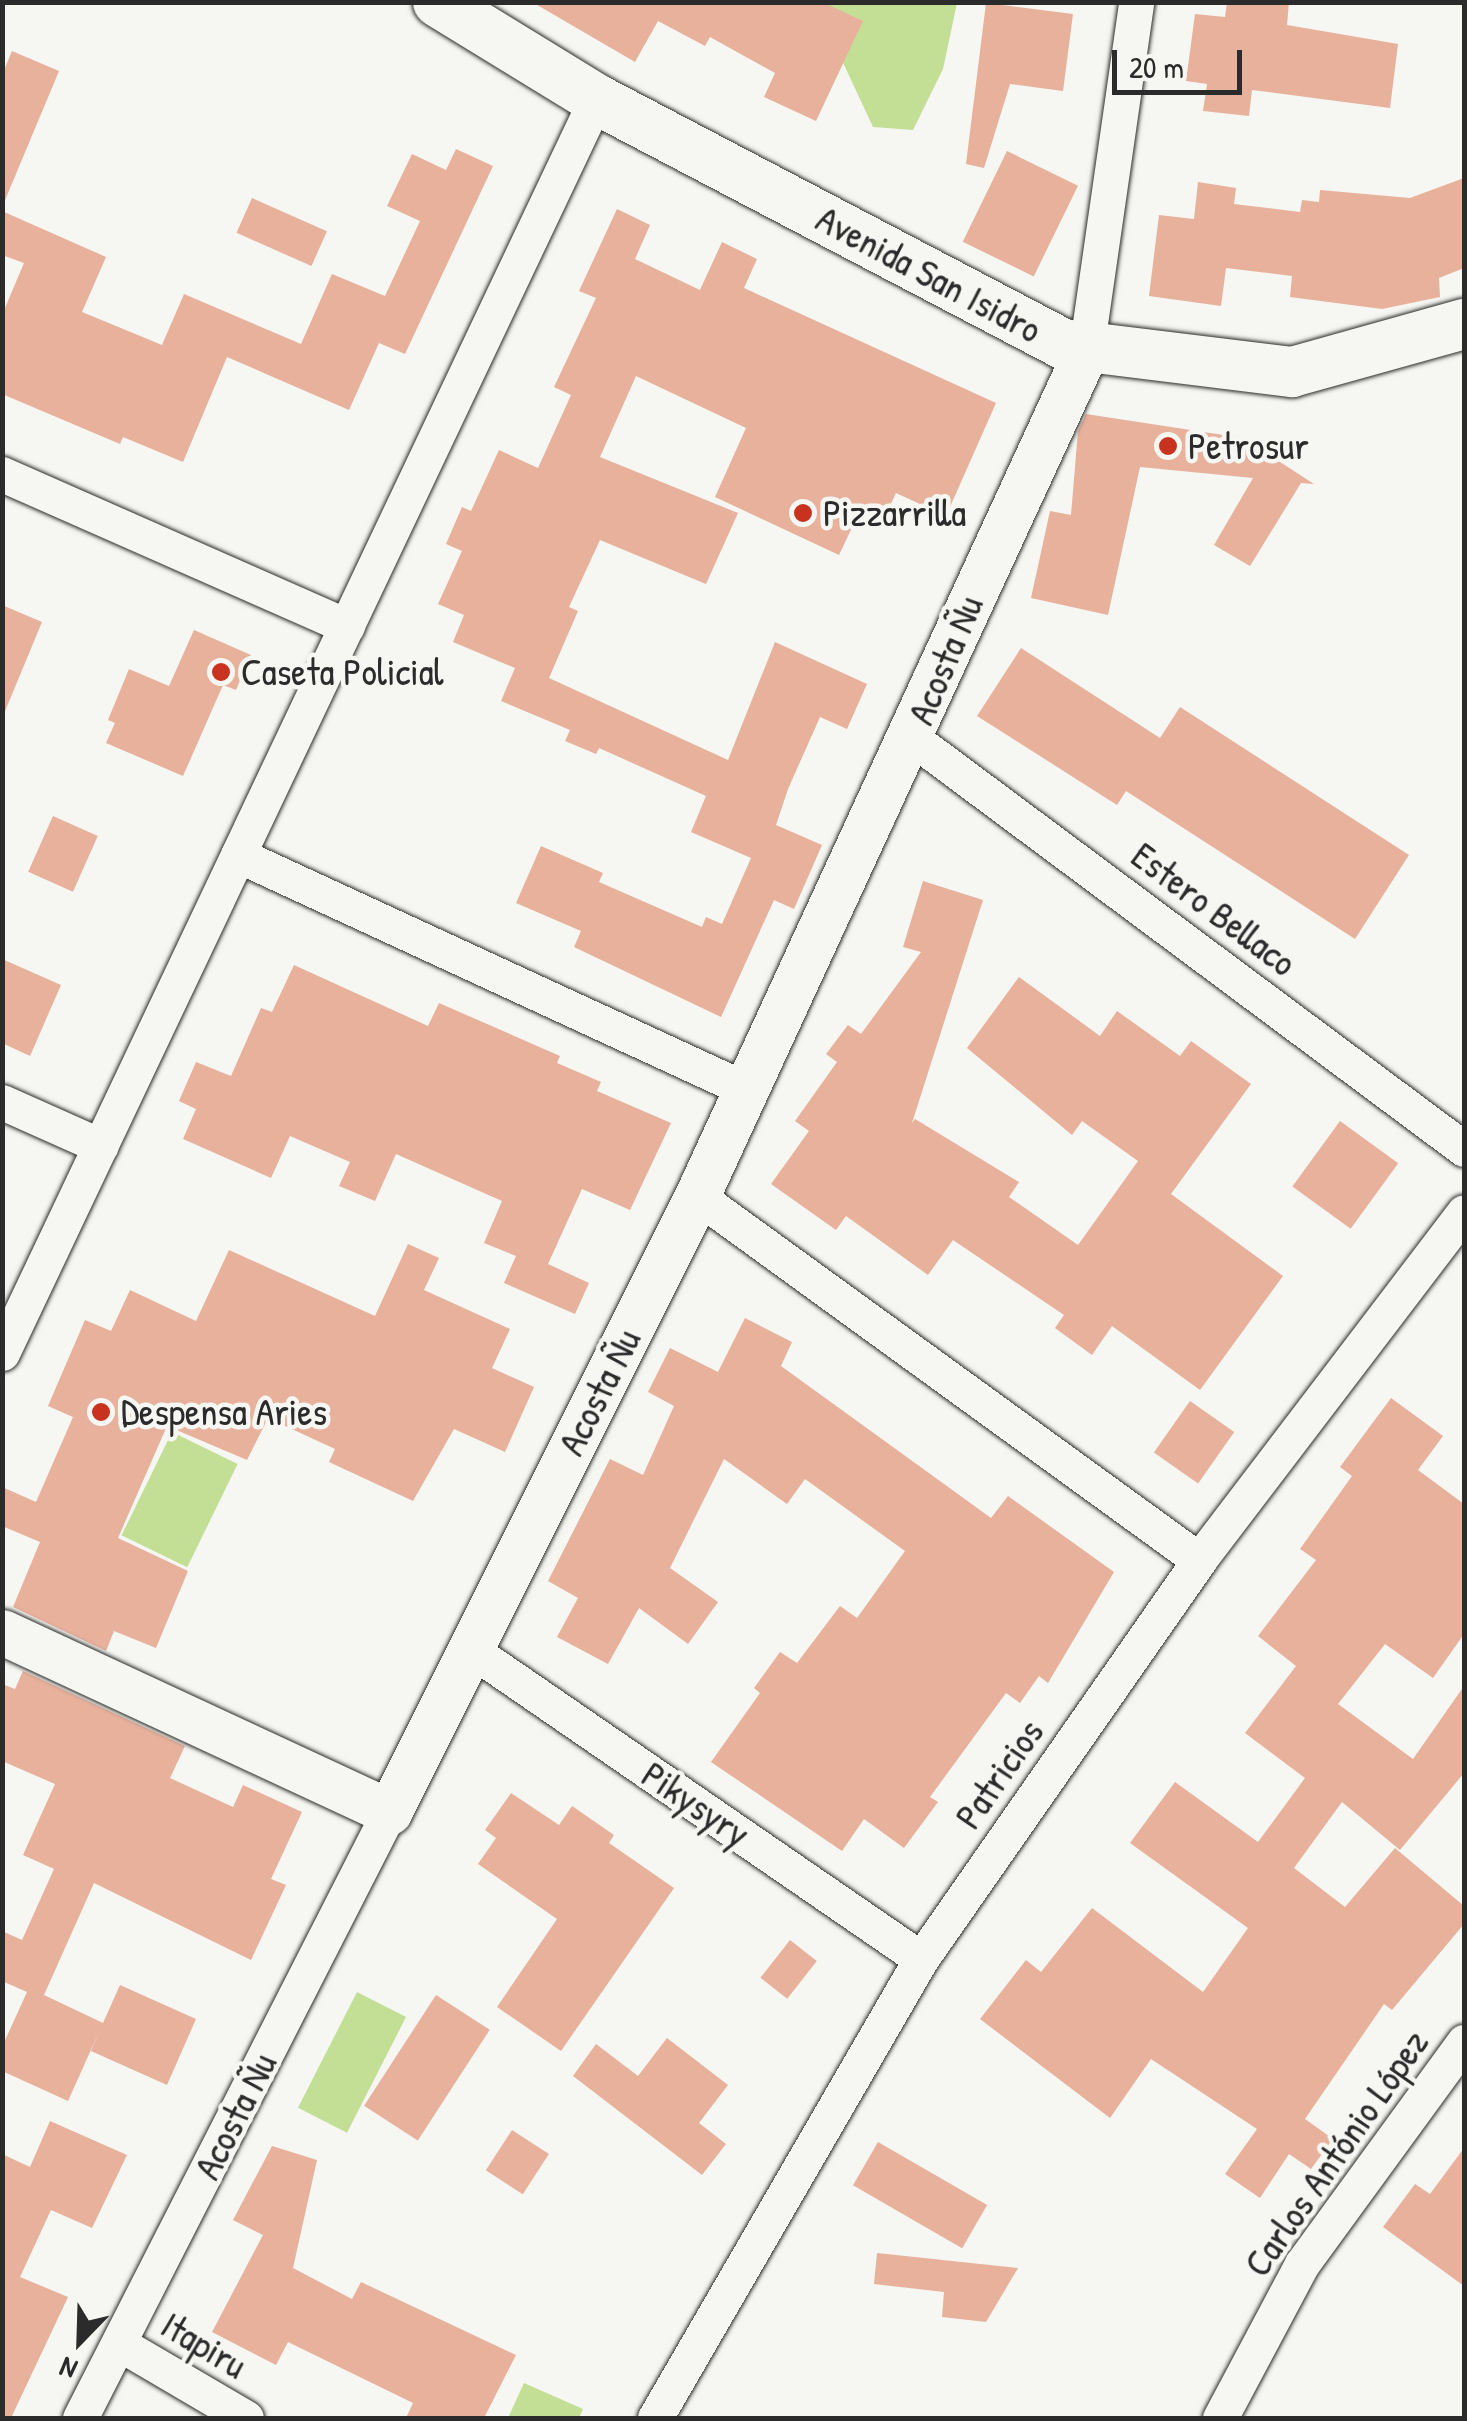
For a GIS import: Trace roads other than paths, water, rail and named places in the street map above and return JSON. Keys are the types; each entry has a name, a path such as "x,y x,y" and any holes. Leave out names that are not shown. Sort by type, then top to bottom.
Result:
{"main road":[{"name":"Avenida San Isidro","path":"438,2 596,99 1086,351 1292,372 1464,324"}],"street":[{"path":"1086,351 1136,2"},
{"path":"2,1353 596,99"},
{"name":"Acosta Ñu","path":"80,2418 697,1196 743,1088 912,738 1021,480 1086,351"},
{"path":"2,474 346,626"},
{"name":"Estero Bellaco","path":"912,738 1464,1149"},
{"path":"238,856 743,1088"},
{"path":"2,1102 100,1146"},
{"path":"697,1196 1199,1560"},
{"name":"Patricios","path":"655,2418 921,1958 1199,1560 1464,1212"},
{"path":"2,1632 389,1812"},
{"name":"Pikysyry","path":"470,1649 921,1958"},
{"name":"Carlos António López","path":"1236,2413 1302,2264 1464,2042"},
{"name":"Itapiru","path":"120,2344 246,2418"}],"place":[{"name":"Petrosur","path":"1168,446"},
{"name":"Pizzarrilla","path":"803,513"},
{"name":"Caseta Policial","path":"221,672"},
{"name":"Despensa Aries","path":"101,1412"}]}
